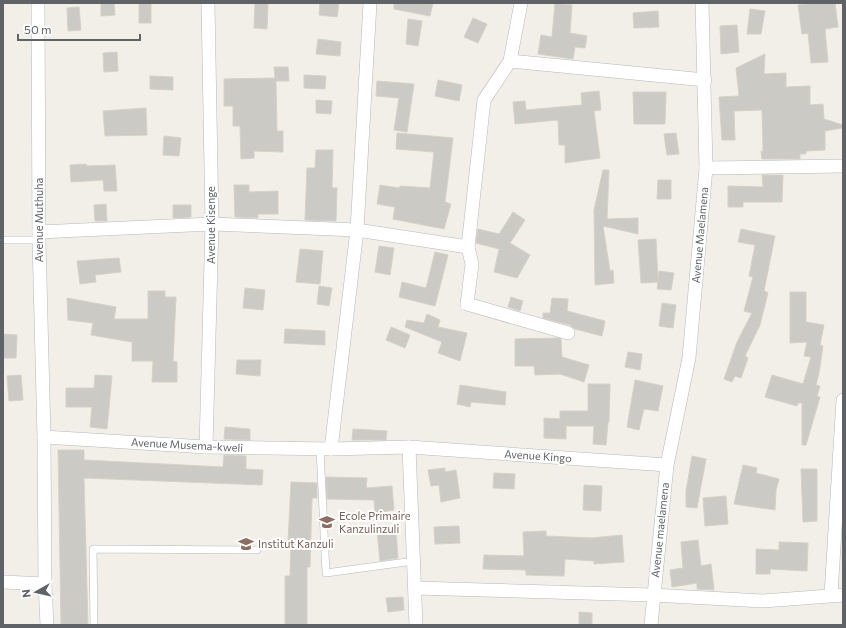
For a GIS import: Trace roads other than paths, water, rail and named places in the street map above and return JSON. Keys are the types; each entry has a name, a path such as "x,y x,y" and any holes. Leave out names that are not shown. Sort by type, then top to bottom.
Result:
{"street":[{"name":"Avenue Muthuha","path":"38,3 39,236 47,625"},
{"name":"Avenue Kisenge","path":"206,447 212,224 208,3"},
{"path":"326,449 357,230 370,3"},
{"path":"520,3 510,61 484,100 468,248 472,264 467,304 568,333"},
{"name":"Avenue Maelamena","path":"667,465 689,358 706,168 702,3"},
{"path":"510,61 705,80"},
{"path":"706,168 843,166"},
{"path":"39,236 212,224 357,230 468,248"},
{"path":"415,588 652,595 763,602 837,595 843,400"},
{"name":"Avenue Musema-kweli","path":"44,436 206,447 326,449 409,447"},
{"path":"409,447 416,625"},
{"name":"Avenue Kingo","path":"409,447 667,465"},
{"name":"Avenue maelamena","path":"651,625 652,595 667,465"},
{"path":"3,582 45,584"}],"lane":[{"path":"3,240 39,236"},
{"path":"326,449 326,573 414,561"},
{"path":"94,625 93,549 257,550"}],"place":[{"name":"Ecole Primaire Kanzulinzuli","path":"327,522"},
{"name":"Institut Kanzuli","path":"246,544"}]}
